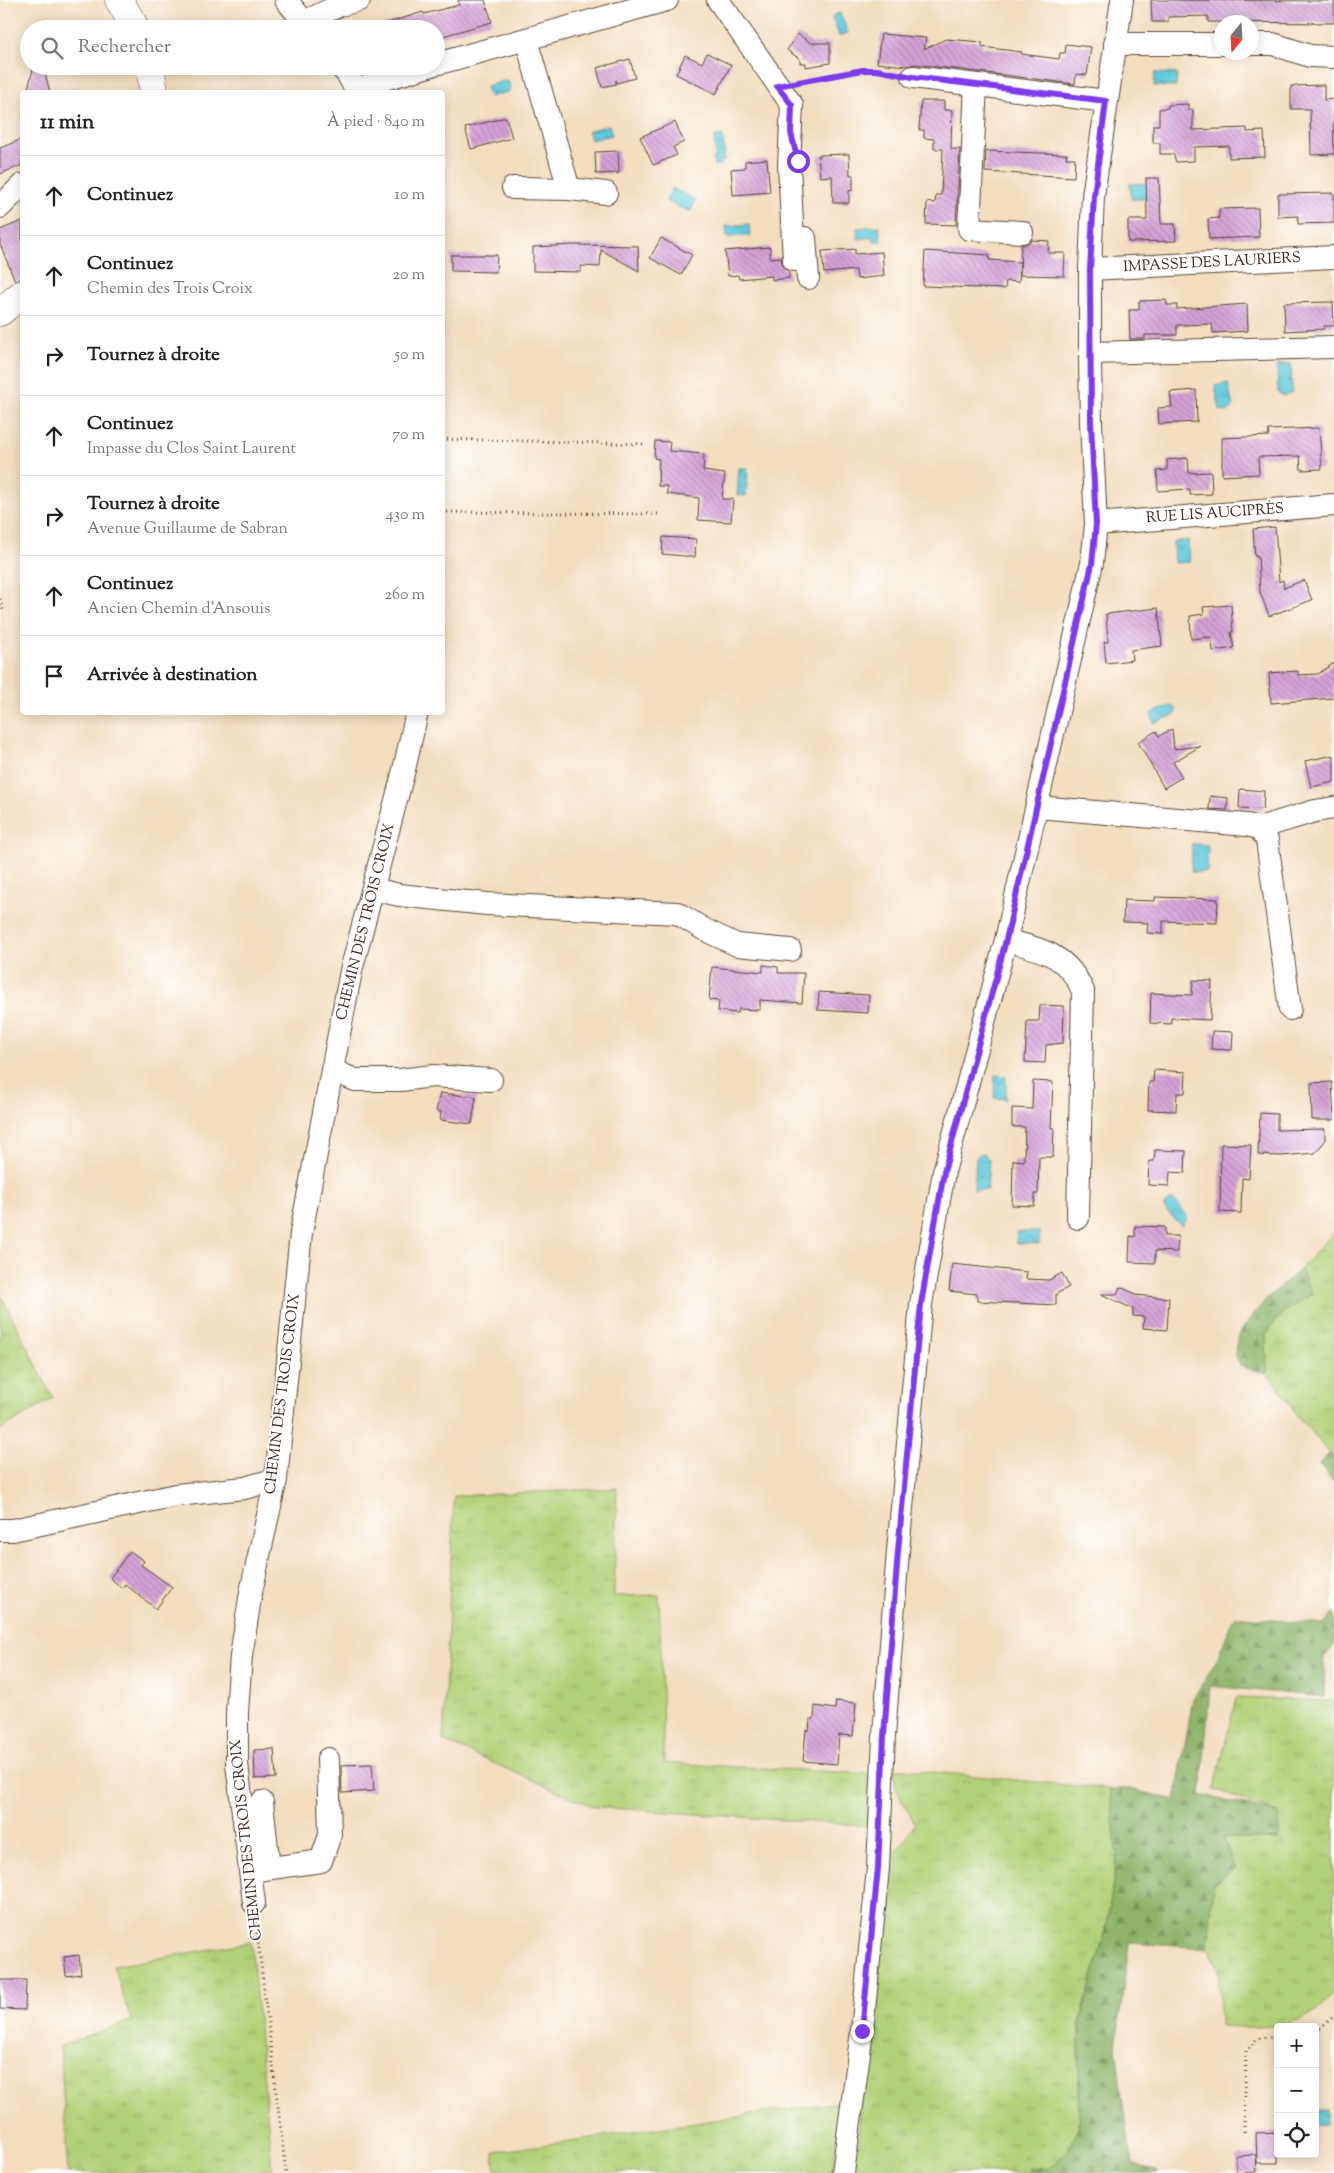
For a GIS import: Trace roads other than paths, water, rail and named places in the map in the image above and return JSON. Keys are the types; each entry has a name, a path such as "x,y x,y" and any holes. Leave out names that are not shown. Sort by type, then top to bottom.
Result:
{"main road":[{"path":"119,0 131,20"},
{"path":"151,75 154,90"}],"street":[{"path":"286,0 303,20"},
{"path":"315,20 340,5 358,0"},
{"path":"445,62 667,0"},
{"path":"718,0 792,105 789,165 794,260"},
{"path":"844,2173 862,2031 878,1868 884,1736 921,1304 944,1172 1006,940 1092,564 1096,524 1091,423 1090,270 1094,196 1106,101 1122,0"},
{"path":"526,39 569,189"},
{"path":"1115,44 1214,44"},
{"path":"1259,44 1273,44 1310,56 1334,57"},
{"path":"348,75 355,90"},
{"path":"360,90 399,75"},
{"path":"913,77 1106,101"},
{"path":"976,85 969,229 1022,232"},
{"path":"791,133 798,161 808,278"},
{"path":"0,207 20,187"},
{"path":"513,188 569,189 606,194"},
{"name":"IMPASSE DES LAURIERS","path":"1090,270 1334,257"},
{"path":"1090,354 1334,347"},
{"name":"RUE LIS AUCIPRÈS","path":"1096,524 1334,505"},
{"name":"CHEMIN DES TROIS CROIX","path":"254,1903 260,1870 237,1764 237,1712 241,1656 251,1592 276,1479 301,1233 351,971 404,770 416,715"},
{"path":"1037,807 1247,825 1259,828 1315,811 1334,808"},
{"path":"1259,828 1267,840 1290,1009"},
{"path":"372,889 399,895 487,904 677,913 705,930 737,945 790,950"},
{"path":"1006,940 1047,952 1060,959 1076,975 1083,991 1078,1218"},
{"path":"332,1070 355,1080 400,1080 433,1076 491,1080"},
{"path":"0,1530 13,1530 176,1495 245,1488 276,1479"},
{"path":"262,1802 260,1870 321,1861 330,1835 328,1759"}],"water":[{"path":"840,13 848,33 839,36 832,16"},
{"path":"1155,73 1177,74 1176,87 1154,86"},
{"path":"508,80 511,91 489,97 486,86"},
{"path":"609,125 612,135 591,140 588,131"},
{"path":"723,136 725,161 721,161 721,165 714,166 713,158 716,158 714,137"},
{"path":"1158,183 1159,199 1131,199 1130,184"},
{"path":"672,188 696,200 690,212 666,201"},
{"path":"749,224 750,236 727,237 726,226"},
{"path":"879,226 881,241 874,241 873,237 858,239 857,228"},
{"path":"1291,364 1292,392 1284,396 1278,393 1277,365"},
{"path":"1228,383 1233,407 1227,412 1220,410 1215,386"},
{"path":"739,468 748,468 746,496 737,495"},
{"path":"1188,540 1190,562 1174,563 1173,542"},
{"path":"1171,706 1176,709 1175,715 1154,723 1151,713"},
{"path":"1192,844 1208,845 1207,872 1191,872"},
{"path":"995,1075 1006,1076 1006,1099 994,1098"},
{"path":"983,1153 989,1159 987,1190 974,1190 976,1158 979,1154"},
{"path":"1174,1200 1187,1215 1186,1221 1181,1226 1164,1208 1164,1205"},
{"path":"1017,1232 1040,1232 1039,1244 1016,1243"},
{"path":"1319,2110 1326,2110 1326,2124 1319,2125"}]}
